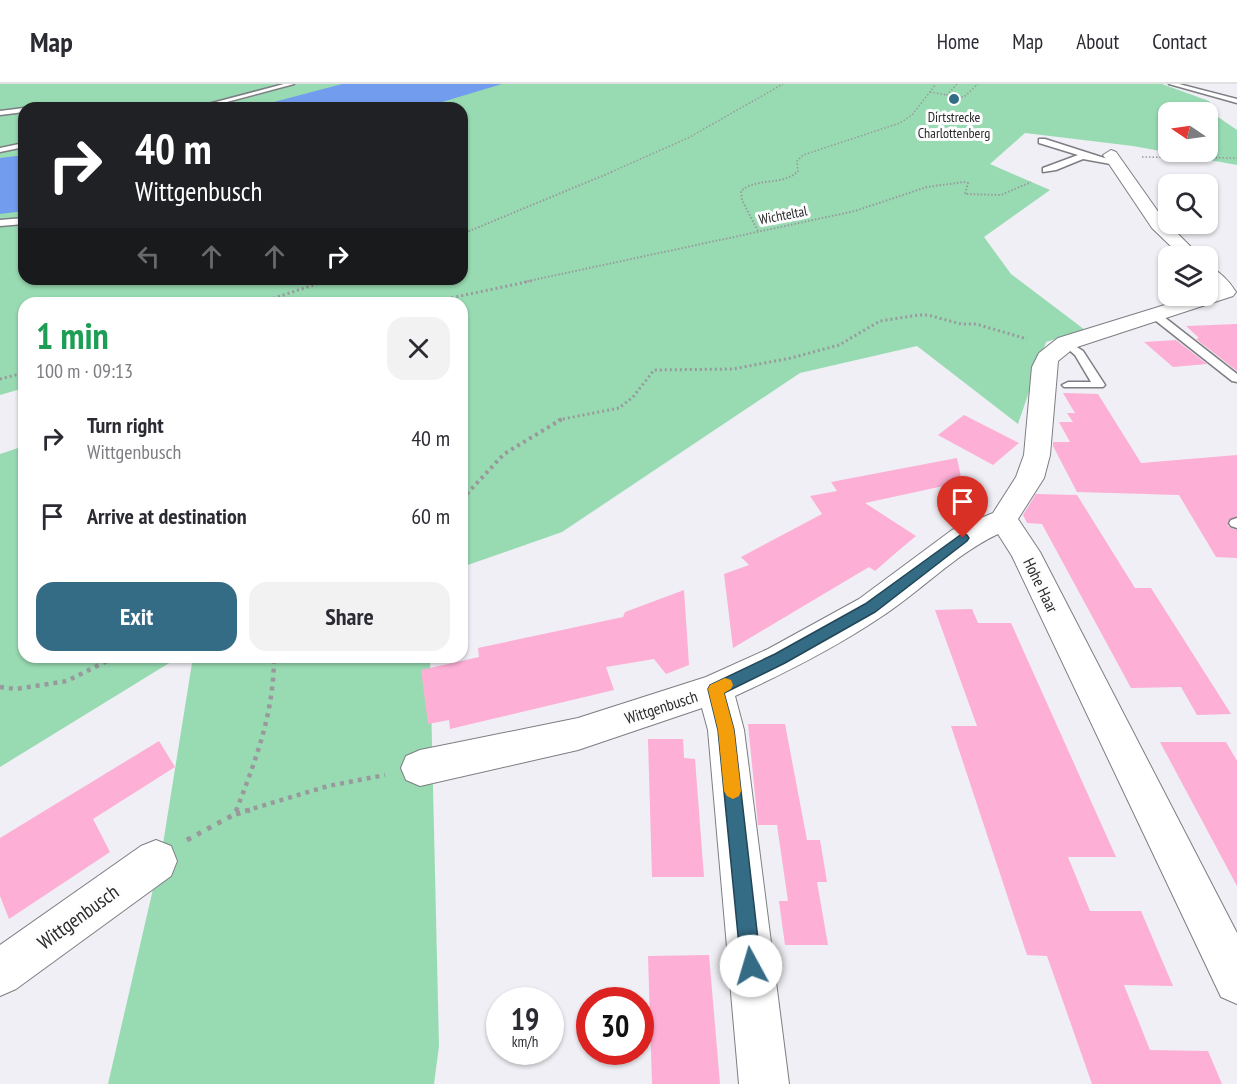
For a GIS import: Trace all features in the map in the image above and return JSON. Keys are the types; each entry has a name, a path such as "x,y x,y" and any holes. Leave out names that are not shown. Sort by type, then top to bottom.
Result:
{"street":[{"path":"1114,159 1158,224 1181,246"},
{"path":"1003,520 1030,478 1038,455 1044,367 1047,358 1061,346 1155,315 1224,286"},
{"name":"Wittgenbusch","path":"420,768 578,734 715,689 780,659 870,608 963,538 1003,520"},
{"name":"Hohe Haar","path":"1003,520 1025,552 1237,981"},
{"path":"715,689 726,730 764,1084"},
{"name":"Wittgenbusch","path":"0,973 156,861"}],"lane":[{"path":"220,102 291,84"},
{"path":"1172,84 1237,101"},
{"path":"0,113 18,111"},
{"path":"1042,141 1072,149 1090,157"},
{"path":"0,150 18,146"},
{"path":"1046,170 1056,170 1072,159 1090,157 1114,159"},
{"path":"0,223 18,221"},
{"path":"1155,315 1236,379"},
{"path":"1061,346 1079,353 1099,385 1068,385"}],"path":[{"path":"468,232 541,203 688,138 783,84"},
{"path":"758,231 742,200 741,191 744,187 760,181 792,177 798,171 797,161 803,155 900,123 912,115 936,84"},
{"path":"947,95 957,84"},
{"path":"929,92 947,95 951,99 964,97 978,84"},
{"path":"1114,159 1159,159 1202,155 1237,158"},
{"name":"Wichteltal","path":"456,297 855,211 927,187 967,182 965,194 1001,195 1022,184 1032,182"},
{"path":"277,297 313,285"},
{"path":"468,493 504,454 560,419 619,408 633,397 654,370 733,369 791,358 839,345 880,321 919,315 928,315 961,324 976,324 1061,346"},
{"path":"0,379 18,374"},
{"path":"0,687 16,689 67,681 103,663"},
{"path":"235,814 261,748 274,687 274,663"},
{"path":"156,861 204,829 235,814 328,786 420,768"}],"green space":[{"path":"0,84 1162,84 1210,102 1158,102 1158,151 1025,133 990,164 1050,190 984,237 1011,274 1085,330 1046,342 1018,424 917,346 800,373 562,532 468,565 468,297 18,297 18,390 0,395"},
{"path":"1218,117 1237,130 1237,165 1218,162"},
{"path":"18,448 18,663 169,663 0,767 0,454"},
{"path":"192,663 430,663 439,1046 434,1084 108,1084 162,850"}],"water":[{"path":"342,84 502,84 442,102 274,102"},
{"path":"18,156 18,212 0,214 0,158"}],"building":[{"path":"1237,324 1237,371 1196,339 1199,338 1186,326"},
{"path":"1176,340 1207,364 1173,367 1144,342"},
{"path":"1063,393 1098,394 1141,463 1237,455 1237,516 1227,522 1229,527 1237,530 1237,558 1216,557 1179,495 1077,492 1053,446 1053,442 1070,442 1059,422 1073,422 1067,413 1075,413"},
{"path":"964,415 1019,443 993,465 938,435"},
{"path":"957,458 962,482 865,503 916,536 875,571 869,567 733,648 724,574 749,565 741,557 822,514 810,496 837,491 831,482"},
{"path":"1036,494 1077,495 1135,588 1151,588 1231,714 1197,715 1181,687 1131,688 1042,524 1027,523 1023,515"},
{"path":"684,590 689,665 666,674 654,659 606,667 614,690 450,729 449,720 428,724 421,670 452,663 468,663 468,659 479,657 478,648 623,617 625,612"},
{"path":"972,609 978,623 1011,623 1116,857 1068,857 1090,911 1141,911 1173,986 1124,985 1150,1050 1208,1051 1222,1084 1092,1084 1047,956 1027,955 951,726 977,726 935,610"},
{"path":"748,724 785,724 807,840 820,840 827,882 817,882 828,945 785,945 779,901 788,901 777,825 758,825"},
{"path":"648,739 683,739 684,758 695,759 704,877 652,877"},
{"path":"159,741 175,767 93,819 110,852 9,919 0,896 0,838"},
{"path":"1160,742 1226,742 1237,761 1237,886"},
{"path":"709,955 720,1084 652,1084 654,987 649,987 648,956"}],"slow traffic":[{"path":"725,685 715,689 726,730 733,791"}],"place":[{"name":"Dirtstrecke Charlottenberg","path":"954,99"}],"route":[{"path":"751,966 726,730 715,689 780,659 870,608 963,538"}]}
